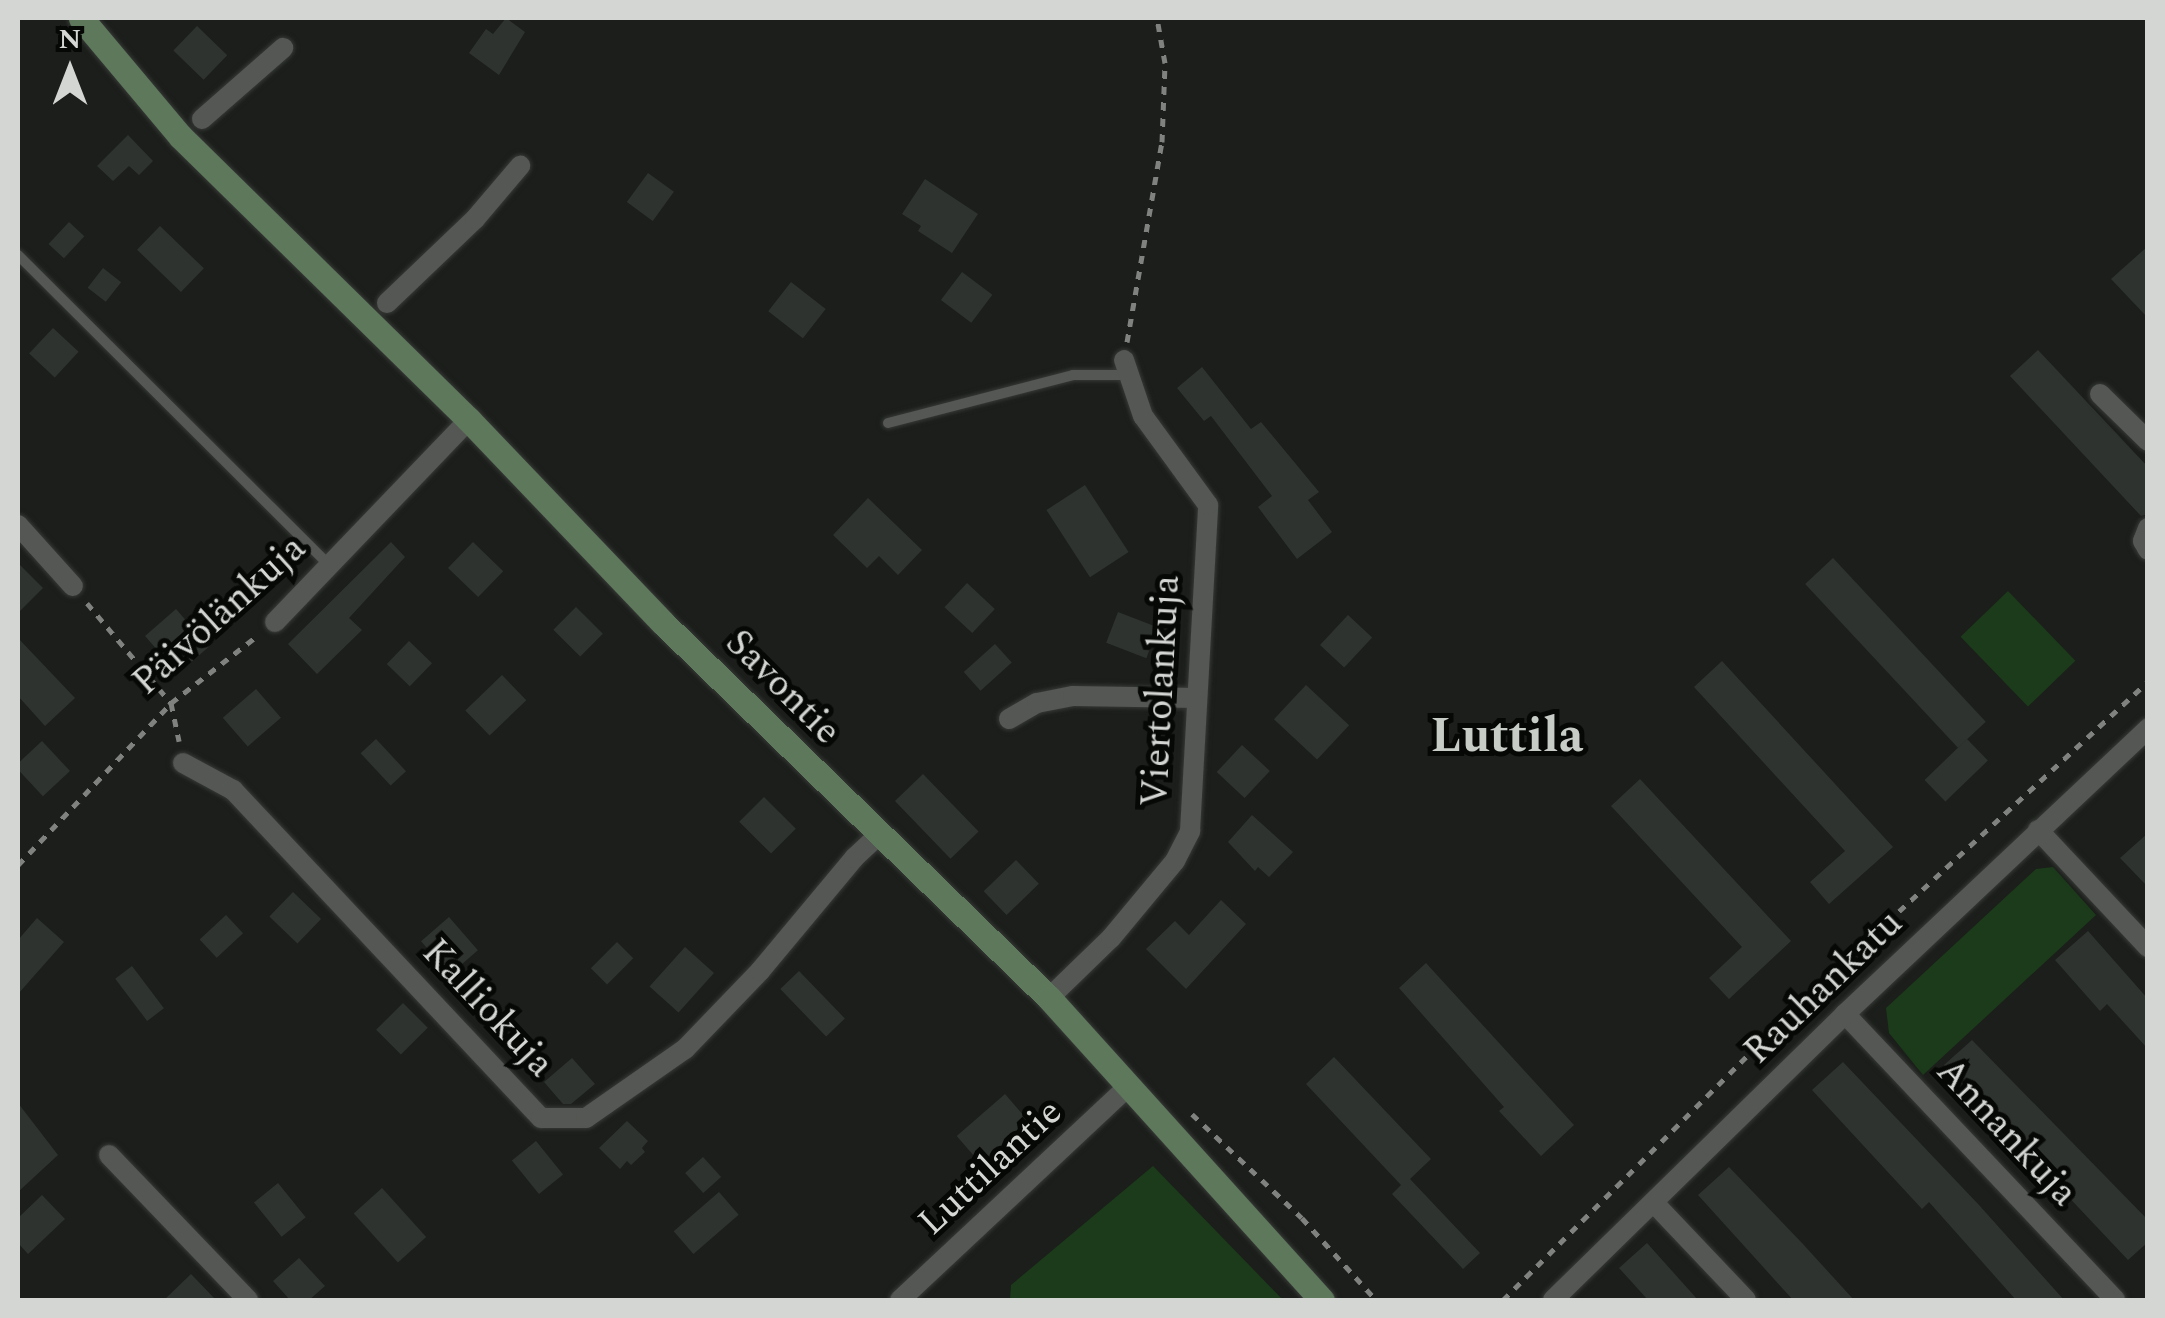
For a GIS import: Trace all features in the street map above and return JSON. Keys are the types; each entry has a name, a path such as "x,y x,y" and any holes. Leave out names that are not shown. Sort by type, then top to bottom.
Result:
{"street":[{"name":"Savontie","path":"80,18 181,137 469,420 662,622 1049,998 1322,1300"},
{"path":"202,119 283,48"},
{"path":"387,304 475,219 520,166"},
{"name":"Viertolankuja","path":"1049,998 1112,938 1190,831 1208,505 1143,416 1126,367"},
{"path":"2100,394 2148,440"},
{"name":"Päivölänkuja","path":"275,622 469,420"},
{"path":"18,525 73,586"},
{"path":"2148,528 2143,541 2148,550"},
{"path":"1009,719 1037,703 1073,696 1197,698"},
{"name":"Rauhankatu","path":"1553,1300 1845,1014 2148,728"},
{"name":"Kalliokuja","path":"184,764 233,790 541,1118 586,1118 684,1049 760,971 854,858 878,836"},
{"path":"2038,830 2148,948"},
{"name":"Annankuja","path":"1845,1014 2116,1300"},
{"name":"Luttilantie","path":"900,1300 1129,1086"},
{"path":"109,1155 248,1300"},
{"path":"1654,1204 1746,1300"}],"lane":[{"path":"18,256 329,566"},
{"path":"888,423 1073,375 1126,367"}],"path":[{"path":"1126,367 1162,142 1165,63 1157,18"},
{"path":"73,586 171,703 184,764"},
{"name":"Päivölänkuja","path":"18,865 171,703 275,622"},
{"path":"1503,1300 1805,998 2148,681"},
{"path":"1182,1104 1302,1218 1376,1300"}],"green space":[{"path":"2008,591 2075,661 2028,707 1961,637"},
{"path":"2053,867 2096,915 1923,1075 1889,1033 1886,1008 2036,869"},
{"path":"1153,1166 1283,1300 1010,1300 1011,1285"}],"building":[{"path":"506,18 525,32 499,75 469,53 486,29 493,34"},
{"path":"197,26 227,55 204,80 173,50"},
{"path":"128,135 153,161 139,175 129,166 113,181 97,166"},
{"path":"648,173 674,192 653,221 627,202"},
{"path":"925,179 978,214 952,253 918,231 921,226 902,214"},
{"path":"69,222 84,236 64,258 49,244"},
{"path":"160,226 204,268 181,292 137,250"},
{"path":"2148,246 2148,318 2111,279"},
{"path":"103,268 121,282 106,302 88,288"},
{"path":"962,272 992,295 971,323 941,300"},
{"path":"791,282 826,309 803,338 768,311"},
{"path":"53,328 79,352 55,377 29,354"},
{"path":"2038,350 2148,467 2148,514 2141,516 2010,376"},
{"path":"1202,367 1251,429 1261,422 1319,492 1308,500 1332,532 1297,559 1258,507 1272,496 1211,416 1204,421 1177,388"},
{"path":"1085,485 1129,552 1090,577 1046,510"},
{"path":"868,498 922,550 898,575 879,556 867,568 833,535"},
{"path":"391,542 405,557 349,618 362,630 317,674 288,644"},
{"path":"473,542 503,571 478,597 448,568"},
{"path":"1833,558 1986,722 1958,748 1805,584"},
{"path":"18,563 43,588 18,613"},
{"path":"967,583 995,609 972,633 944,607"},
{"path":"576,607 603,634 580,656 553,630"},
{"path":"176,609 209,647 178,674 145,636"},
{"path":"1118,612 1158,627 1146,658 1106,643"},
{"path":"1348,615 1372,638 1344,667 1320,645"},
{"path":"18,638 75,698 45,726 18,696"},
{"path":"409,641 432,663 410,686 387,664"},
{"path":"995,644 1012,663 981,691 964,672"},
{"path":"1722,661 1893,847 1829,904 1810,882 1845,851 1694,687"},
{"path":"502,675 526,700 490,736 465,710"},
{"path":"1306,685 1349,725 1317,760 1274,719"},
{"path":"256,689 281,718 248,747 223,718"},
{"path":"376,739 406,771 391,786 361,753"},
{"path":"1967,739 1988,761 1945,802 1925,780"},
{"path":"42,741 70,771 43,796 18,770 18,763"},
{"path":"1242,745 1270,771 1245,798 1217,772"},
{"path":"923,774 979,832 951,859 895,801"},
{"path":"1640,779 1791,941 1729,999 1709,978 1742,947 1611,806"},
{"path":"764,797 796,829 771,854 739,822"},
{"path":"1252,815 1293,852 1269,877 1258,867 1255,871 1228,842"},
{"path":"2148,833 2148,887 2120,858"},
{"path":"1016,860 1039,884 1007,915 984,891"},
{"path":"293,892 321,919 297,944 269,916"},
{"path":"1221,900 1246,924 1186,989 1146,949 1175,921 1189,935"},
{"path":"226,915 243,933 217,958 200,940"},
{"path":"449,917 478,950 450,974 421,941"},
{"path":"37,918 64,942 18,994 18,940"},
{"path":"2088,931 2148,999 2148,1049 2107,1004 2100,1011 2055,960"},
{"path":"617,942 633,958 607,984 591,968"},
{"path":"685,947 714,973 679,1012 650,986"},
{"path":"1426,963 1574,1125 1541,1156 1499,1111 1504,1107 1399,988"},
{"path":"132,966 164,1008 147,1021 115,979"},
{"path":"799,971 845,1018 826,1037 780,989"},
{"path":"403,1003 428,1028 401,1055 376,1030"},
{"path":"1972,1040 2148,1220 2148,1242 2128,1260 1944,1065"},
{"path":"1334,1057 1431,1159 1410,1179 1480,1253 1463,1269 1392,1194 1401,1185 1306,1084"},
{"path":"572,1058 595,1084 571,1104 563,1104 544,1082"},
{"path":"1843,1062 2064,1300 2016,1300 1929,1202 1922,1209 1812,1090"},
{"path":"1005,1094 1030,1123 982,1165 957,1136"},
{"path":"18,1103 58,1155 18,1192"},
{"path":"627,1121 648,1141 642,1148 645,1152 620,1169 599,1148"},
{"path":"536,1141 563,1174 539,1194 512,1161"},
{"path":"703,1157 721,1177 703,1193 685,1173"},
{"path":"1729,1167 1854,1300 1793,1300 1698,1195"},
{"path":"278,1183 306,1217 282,1237 254,1203"},
{"path":"382,1188 426,1237 398,1262 354,1213"},
{"path":"719,1192 739,1215 693,1254 674,1231"},
{"path":"42,1195 65,1219 28,1254 18,1243 18,1218"},
{"path":"1647,1243 1698,1300 1648,1300 1619,1268"},
{"path":"299,1258 325,1286 309,1300 290,1300 273,1281"},
{"path":"191,1274 216,1300 164,1300"}],"district":[{"name":"Luttila","path":"1507,737"}]}
